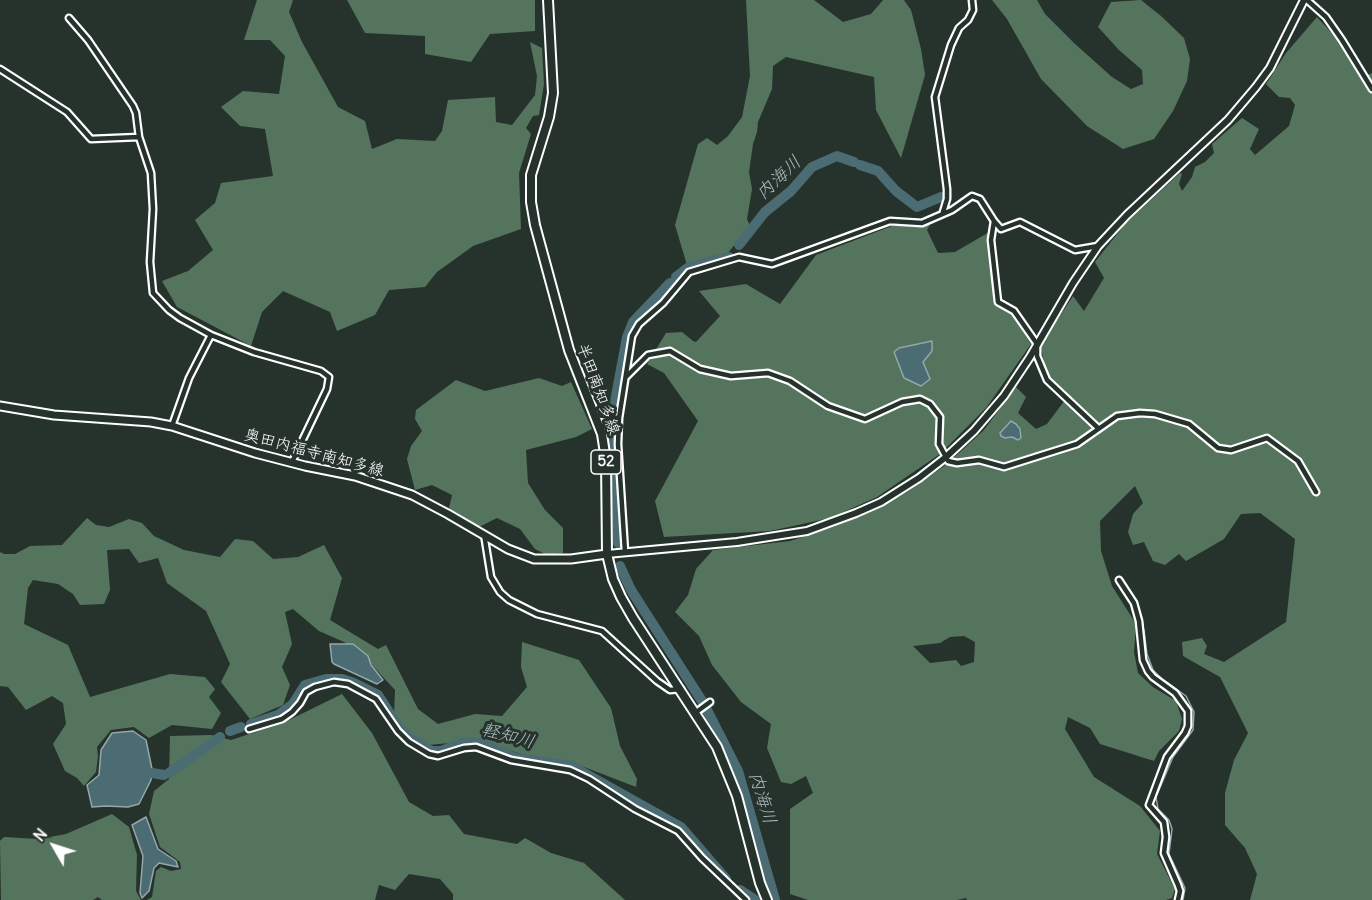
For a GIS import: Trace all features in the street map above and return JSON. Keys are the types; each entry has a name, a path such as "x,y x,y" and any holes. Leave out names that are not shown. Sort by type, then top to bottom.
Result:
{"main road":[{"name":"半田南知多線","path":"548,0 554,93 531,176 531,202 568,350 602,434 606,460 607,554 621,597 717,747 728,772 767,900"},
{"name":"奥田内福寺南知多線","path":"0,406 54,415 143,421 172,426 291,462 355,476 400,491 448,514 508,549 534,559 571,559 607,554"}],"street":[{"path":"944,212 947,189 935,96 951,45 959,28 968,20 973,10 972,0"},
{"path":"607,554 760,539 807,531 881,502 919,478 946,457 992,412 1023,367 1072,283 1098,246 1126,216 1228,120 1269,68 1306,0 1326,17 1372,89"},
{"path":"69,18 88,40 134,106 139,137 151,173 153,209 150,262 153,293 180,318 211,335 254,352 321,371 329,377 327,389 291,462"},
{"path":"0,69 67,112 92,139 139,137"},
{"path":"625,552 618,444 619,417 632,336 639,324 663,303 689,272 739,257 772,264 890,221 921,223 952,210 972,196 980,199 1001,229 1020,222 1075,250 1098,246"},
{"path":"994,221 990,240 998,302 1014,311 1036,344 1037,356 1047,381 1098,428"},
{"path":"172,426 189,378 211,335"},
{"path":"626,377 648,355 670,351 700,369 731,376 768,373 790,381 828,406 865,419 902,402 920,399 930,404 940,417 938,437 946,457 952,463 979,460 999,466 1009,466 1077,444 1117,416 1155,414 1189,424 1218,448 1231,450 1267,438 1298,461 1316,492"},
{"path":"596,415 619,417"},
{"path":"484,534 491,577 500,592 509,600 537,614 602,630 657,681 670,690 681,689"},
{"path":"1119,580 1134,603 1139,621 1143,660 1148,671 1175,693 1188,711 1188,726 1167,757 1149,805 1164,822 1166,837 1164,853 1180,891 1178,900"},
{"path":"249,729 282,719 300,703 306,692 315,687 334,682 348,684 376,699 398,731 429,754 438,756 476,747 511,760 570,770 589,779 635,809 678,831 702,858 746,900"},
{"path":"695,713 710,702"}],"green space":[{"path":"257,0 293,0 289,12 302,42 338,107 365,121 372,149 397,139 435,141 442,131 448,100 495,97 496,122 512,125 535,95 537,76 530,42 542,48 544,84 539,115 533,116 526,128 531,134 519,173 521,229 473,246 437,272 425,287 389,290 375,315 337,331 330,312 283,291 262,312 251,346 177,307 162,281 188,271 213,250 195,220 215,203 221,183 273,176 265,129 240,126 221,107 243,91 279,94 285,56 270,40 244,40"},
{"path":"347,0 535,0 535,31 490,34 471,62 425,54 425,36 365,33"},
{"path":"746,0 814,0 843,22 871,14 883,0 904,0 911,10 925,75 901,158 876,110 874,77 786,57 773,66 772,89 758,122 753,144 749,172 752,189 747,219 750,226 727,254 687,265 675,225 698,144 707,138 717,145 728,136 742,117 750,76"},
{"path":"992,0 1037,0 1045,14 1074,43 1112,77 1131,89 1143,84 1142,70 1098,27 1111,2 1141,0 1161,16 1184,38 1190,59 1187,81 1173,111 1154,139 1123,149 1087,126 1041,79 1007,19"},
{"path":"1317,17 1339,41 1361,78 1372,73 1372,900 1250,900 1257,874 1245,848 1225,825 1225,793 1234,760 1248,733 1220,677 1183,656 1182,642 1202,638 1207,646 1204,654 1224,662 1286,622 1295,539 1260,513 1241,514 1224,539 1186,561 1179,554 1165,565 1153,561 1144,542 1133,545 1128,532 1133,514 1143,503 1135,486 1100,521 1101,551 1112,586 1136,624 1134,652 1138,673 1153,687 1176,701 1182,719 1179,731 1159,751 1154,761 1100,744 1090,728 1068,717 1065,729 1094,777 1140,806 1160,831 1157,854 1175,889 1172,898 1166,900 967,900 966,898 957,900 808,900 790,894 790,809 813,793 806,776 791,784 781,782 767,748 771,724 741,702 712,665 699,636 675,612 688,595 696,569 713,550 790,541 833,527 882,506 947,464 984,430 1016,387 1026,397 1018,413 1036,429 1047,424 1068,396 1049,380 1040,346 1073,296 1084,311 1104,278 1095,262 1125,224 1180,173 1182,174 1179,184 1182,191 1192,177 1195,167 1205,162 1214,153 1212,144 1242,118 1259,129 1250,149 1255,155 1289,126 1295,105 1290,98 1279,97 1266,84 1286,53","holes":["964,636 975,642 974,662 961,666 956,660 930,663 913,646 940,643 950,637"]},
{"path":"931,223 927,230 938,253 955,252 991,231 988,240 996,302 1012,314 1031,344 986,408 940,454 877,497 830,518 770,531 664,537 655,501 698,421 664,373 647,364 666,333 682,332 696,342 720,316 699,291 746,284 780,304 816,255 892,226"},
{"path":"539,378 562,386 571,382 592,429 576,437 526,450 528,483 545,510 563,528 563,553 547,555 535,549 520,529 497,518 479,527 449,508 452,495 432,485 415,490 407,459 411,446 422,431 415,419 416,410 456,380 485,391"},
{"path":"87,518 96,525 109,527 129,519 142,523 154,536 184,550 220,557 235,539 253,541 273,559 298,557 324,545 342,578 330,620 378,649 386,645 418,709 438,724 475,714 502,716 527,687 521,667 522,642 579,660 611,708 620,746 637,779 636,787 574,763 524,755 480,740 466,739 428,745 409,733 394,716 395,690 371,664 344,642 319,631 293,609 285,612 292,644 282,667 290,685 283,705 250,719 221,682 230,664 206,611 167,583 158,558 139,563 129,549 107,550 110,590 104,604 80,605 73,594 58,584 33,580 28,588 24,624 68,645 90,697 170,674 205,677 215,689 209,697 221,713 212,729 172,725 149,738 134,727 111,730 97,747 96,772 84,786 77,778 65,771 53,744 66,724 63,703 52,696 26,710 8,687 0,686 0,552 15,554 30,546 62,545"},
{"path":"342,694 372,733 409,802 433,816 449,815 464,834 517,844 525,838 551,853 584,863 625,900 453,900 453,894 440,879 409,874 395,890 379,885 375,900 147,900 152,897 156,871 161,867 171,871 181,869 180,862 160,847 149,814 154,791 169,779 170,736 211,735 231,740 283,723"},
{"path":"112,814 129,827 137,855 136,891 141,900 102,900 98,897 93,900 1,900 0,841 4,837 38,839 66,834"}],"water":[{"path":"932,341 932,351 923,362 930,379 921,386 904,378 894,352 899,348"},
{"path":"1011,421 1020,429 1021,438 1018,440 1001,436 1000,433"},
{"path":"330,644 353,644 368,656 371,665 383,680 377,684 334,664"},
{"path":"133,731 146,740 152,769 151,780 139,804 128,807 92,807 87,785 99,775 101,750 112,733"},
{"path":"146,817 158,849 176,861 178,867 159,863 154,868 149,891 142,898 140,893 143,856 132,825"}],"waterway":[{"name":"内海川","path":"739,245 765,212 791,191 812,167 837,156 854,162"},
{"name":"内海川","path":"860,165 878,171 896,191 917,207 941,197"},
{"name":"内海川","path":"676,277 689,267 729,257"},
{"name":"内海川","path":"613,412 627,337 633,322 670,283"},
{"name":"内海川","path":"612,433 618,543"},
{"name":"内海川","path":"620,566 631,590 702,701"},
{"path":"1144,630 1147,654 1153,670 1186,696 1194,712 1193,730 1173,757 1156,797 1158,809 1169,820 1172,829 1169,854 1185,888 1183,900"},
{"name":"軽知川","path":"251,724 278,715 293,704 305,685 326,679 342,679 378,695 400,729 411,739 432,751 441,751 465,742 479,743 516,758 572,766 681,827 726,879"},
{"name":"内海川","path":"707,710 738,771 775,900"},
{"name":"軽知川","path":"230,731 241,727"},
{"name":"軽知川","path":"169,773 220,737"},
{"name":"軽知川","path":"152,773 164,775"},
{"name":"軽知川","path":"740,890 755,900"}]}
